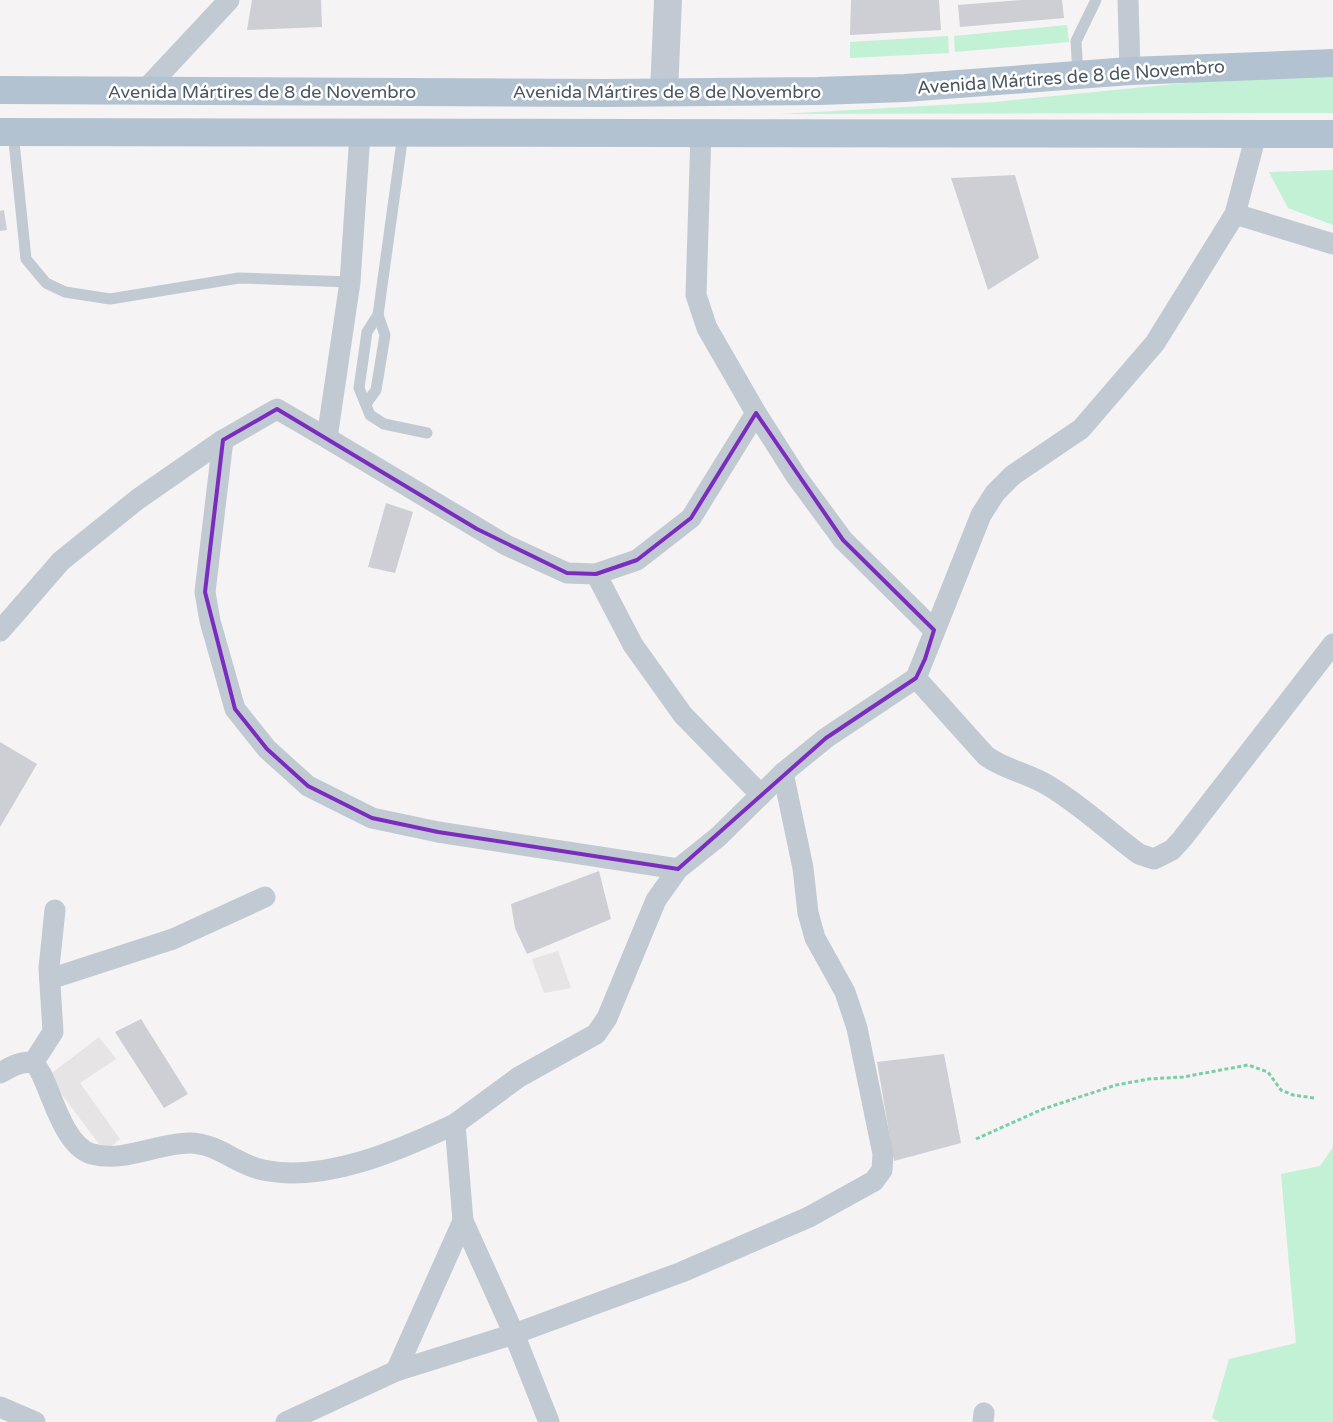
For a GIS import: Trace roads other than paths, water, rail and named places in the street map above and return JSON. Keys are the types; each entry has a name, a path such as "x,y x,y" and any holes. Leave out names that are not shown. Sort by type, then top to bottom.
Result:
{"main road":[{"name":"Avenida Mártires de 8 de Novembro","path":"0,90 144,92 664,92 905,88 1078,74 1333,63"},
{"path":"6,132 1333,134"}],"street":[{"path":"144,92 229,0"},
{"path":"664,92 668,0"},
{"path":"1128,0 1130,71"},
{"path":"701,132 696,295 707,328 756,413 796,476 843,540 934,630"},
{"path":"328,438 350,282 360,134"},
{"path":"0,1073 24,1062 33,1064 38,1068 48,1093 74,1145 91,1154 109,1156 188,1143 206,1144 261,1170 285,1174 370,1161 455,1124 519,1077 596,1034 607,1018 656,900 678,868 718,837 783,773 826,738 916,678 926,658 934,630 981,515 995,493 1013,475 1081,429 1155,343 1235,214 1256,135"},
{"path":"1235,214 1333,244"},
{"path":"0,631 61,561 138,499 223,440 277,409 506,545 567,573 596,574 636,560 691,518 756,413"},
{"path":"223,440 205,592 210,621 235,709 267,749 308,786 372,818 438,832 678,868"},
{"path":"596,574 633,645 683,715 761,795"},
{"path":"916,678 986,756 1000,766 1025,774 1050,786 1139,854 1154,859 1172,850 1182,840 1333,644"},
{"path":"286,1422 396,1371 514,1334 682,1272 809,1216 874,1182 882,1170 883,1154 857,1028 845,992 815,938 808,913 803,868 783,773"},
{"path":"50,979 173,938 265,897"},
{"path":"33,1064 52,1032 50,979 55,910"},
{"path":"455,1124 463,1221 514,1334 550,1422"},
{"path":"396,1371 463,1221"},
{"path":"0,1407 35,1422"}],"lane":[{"path":"1078,74 1076,42 1096,0"},
{"path":"6,132 26,259 46,283 65,292 110,299 239,278 350,282"},
{"path":"403,134 378,315 367,332 359,388 370,416 384,424 427,433"},
{"path":"366,404 376,390 385,335 378,315"}]}
